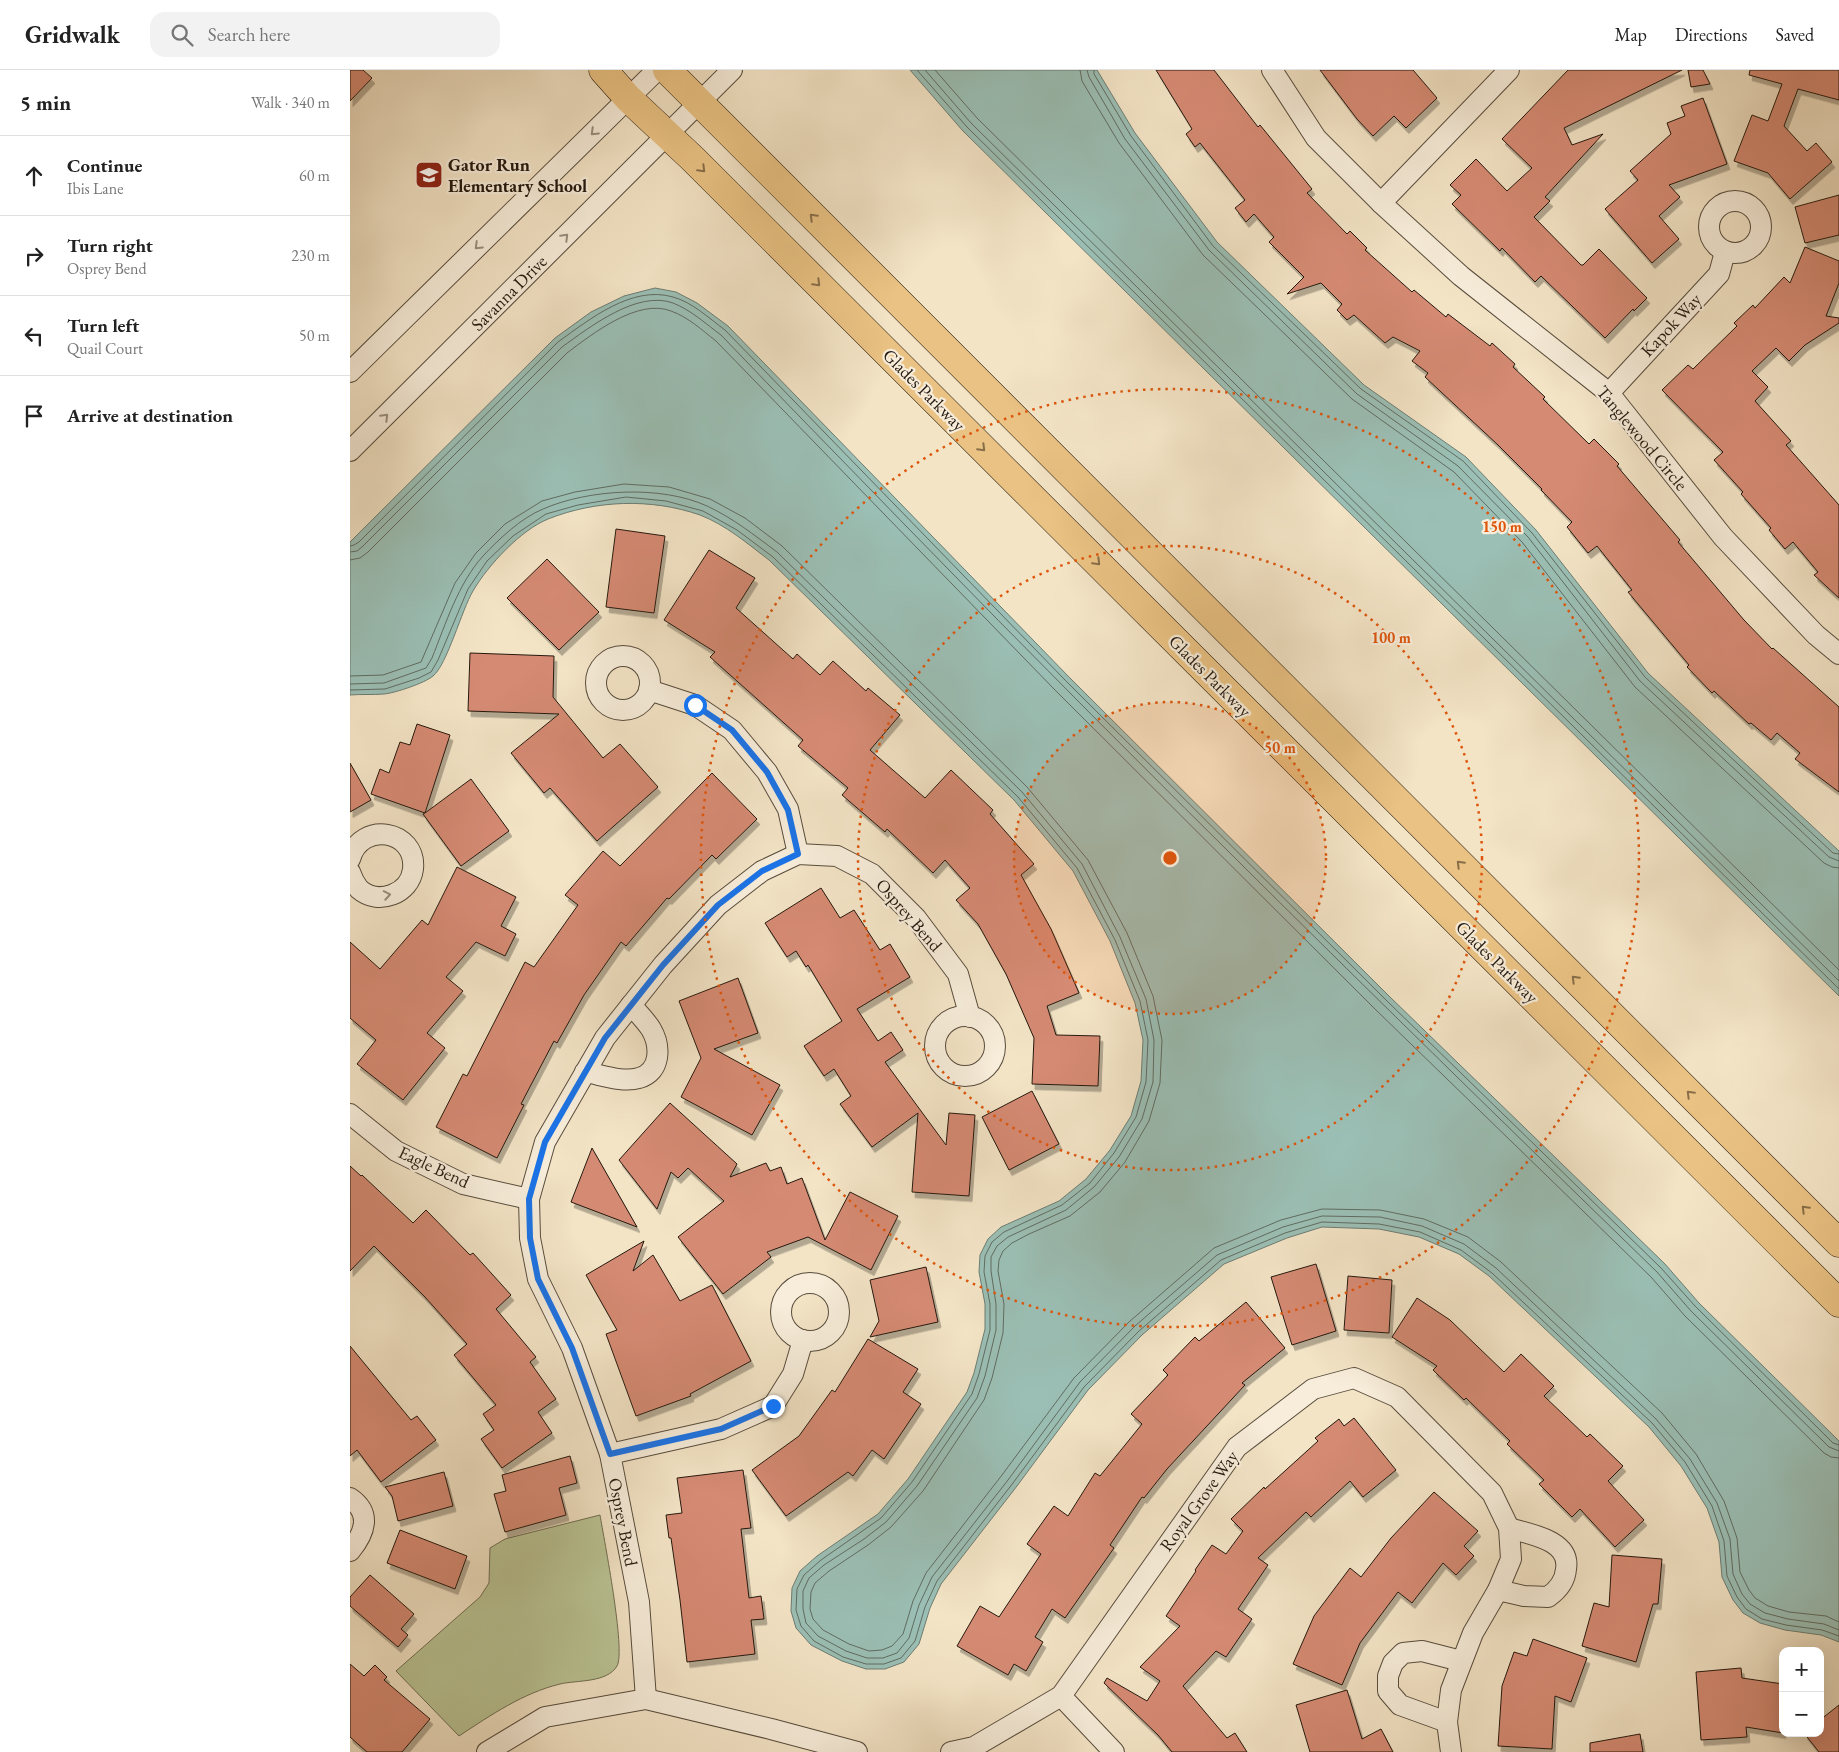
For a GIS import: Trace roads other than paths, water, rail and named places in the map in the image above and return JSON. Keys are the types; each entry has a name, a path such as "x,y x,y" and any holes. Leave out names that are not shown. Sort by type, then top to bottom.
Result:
{"main road":[{"name":"Glades Parkway","path":"603,70 628,98 667,134 1839,1303"},
{"path":"667,70 1839,1243"}],"street":[{"path":"350,372 657,70"},
{"name":"Savanna Drive","path":"350,451 732,70"},
{"name":"Tanglewood Circle","path":"1272,70 1316,138 1381,203 1462,276 1609,393 1723,537 1816,635 1839,654"},
{"path":"1381,203 1509,70"},
{"name":"Kapok Way","path":"1609,393 1719,274 1725,252"},
{"path":"649,690 695,705 732,730 767,772 788,810 798,854"},
{"path":"350,859 352,852 366,837 375,834 385,834 395,836 403,842 409,850 413,869 405,887 387,897 377,897 359,888 350,872"},
{"name":"Osprey Bend","path":"646,1699 638,1602 610,1454 572,1348 538,1279 530,1238 529,1199 545,1142 605,1038 663,965 718,905 762,871 798,854 837,856 872,874 916,918 958,974 970,1017"},
{"path":"585,1072 620,1079 639,1078 650,1073 657,1061 657,1047 651,1030 631,1005"},
{"name":"Eagle Bend","path":"350,1114 396,1151 463,1184 529,1199"},
{"path":"610,1454 721,1429 773,1406 793,1374 803,1340"},
{"name":"Royal Grove Way","path":"951,1752 974,1747 1061,1696 1237,1447 1313,1389 1354,1378 1396,1396 1492,1493 1509,1528 1511,1559 1498,1590 1473,1633 1460,1661 1451,1690 1447,1722 1452,1752"},
{"path":"350,1498 360,1504 364,1520 360,1539 350,1551"},
{"path":"1498,1590 1524,1596 1548,1597 1557,1591 1565,1578 1567,1562 1559,1546 1545,1539 1509,1528"},
{"path":"1447,1722 1400,1705 1388,1691 1388,1676 1393,1663 1403,1653 1422,1651 1460,1661"},
{"path":"1061,1696 1114,1752"},
{"path":"487,1752 545,1717 646,1699 857,1752"}],"water":[{"path":"910,70 1097,70 1135,133 1217,242 1364,385 1466,457 1536,530 1648,673 1839,851 1839,996 963,131"},
{"path":"655,288 676,292 697,303 728,326 1069,677 1389,996 1665,1264 1699,1303 1839,1441 1839,1642 1821,1635 1785,1630 1760,1623 1743,1613 1733,1600 1722,1577 1719,1542 1707,1508 1681,1466 1649,1427 1489,1276 1459,1254 1419,1237 1379,1229 1322,1227 1287,1238 1224,1264 1142,1335 1088,1390 941,1584 930,1608 919,1644 904,1662 885,1669 866,1669 842,1661 811,1645 796,1628 791,1611 792,1588 800,1571 817,1556 878,1514 908,1479 967,1392 974,1373 985,1329 985,1304 979,1272 980,1255 988,1239 1001,1227 1059,1201 1086,1179 1110,1150 1131,1116 1141,1081 1143,1040 1135,1003 1110,941 1073,871 1014,800 769,560 736,535 710,519 662,506 624,503 585,508 548,519 516,540 487,570 469,599 444,661 433,676 417,685 389,693 350,695 350,542 555,338 591,312 624,296"}],"place":[{"name":"Gator Run Elementary School","path":"429,175"}]}
